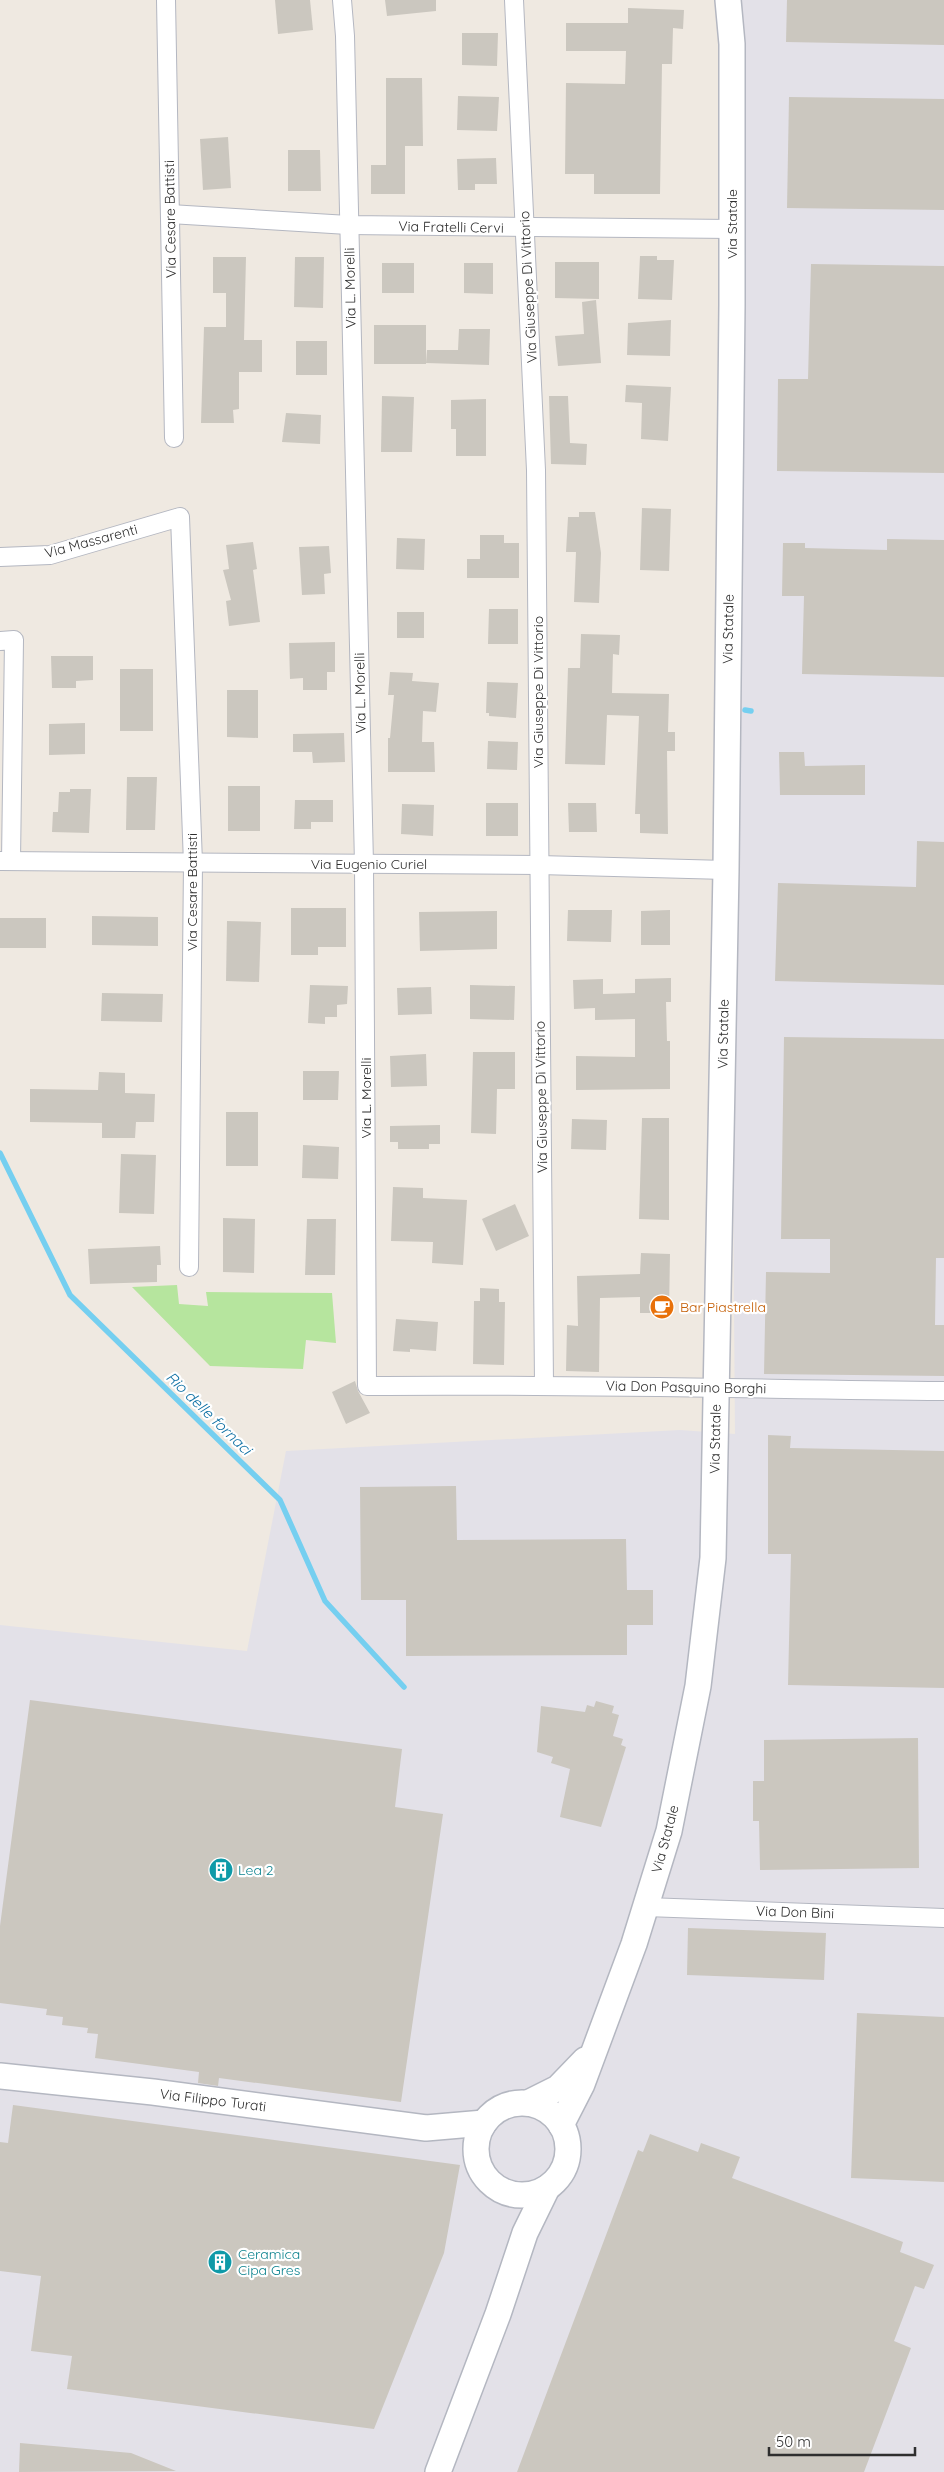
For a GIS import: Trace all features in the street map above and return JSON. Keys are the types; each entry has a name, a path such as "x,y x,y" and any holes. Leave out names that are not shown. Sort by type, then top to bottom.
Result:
{"main road":[{"name":"Via Statale","path":"484,2123 504,2107 528,2104 541,2107 553,2114 561,2125 582,2084 646,1907 670,1831 698,1686 713,1558 726,870 732,229 732,44 728,0"},
{"name":"Via Statale","path":"528,2104 558,2088 594,2052"},
{"name":"Via Filippo Turati","path":"0,2076 153,2092 426,2128 484,2123"},
{"path":"484,2123 479,2132 476,2155 487,2178 496,2187 521,2195 547,2188 557,2179 565,2167 568,2152 567,2138 561,2125"},
{"name":"Via Filippo Turati","path":"426,2128 476,2155"},
{"path":"438,2472 498,2314 525,2233 547,2188"},
{"path":"507,2192 525,2233"}],"street":[{"name":"Via Cesare Battisti","path":"166,0 174,438"},
{"name":"Via L. Morelli","path":"342,0 345,36 364,864 367,1386"},
{"name":"Via Giuseppe Di Vittorio","path":"514,0 536,470 544,1384"},
{"name":"Via Fratelli Cervi","path":"170,214 348,225 525,229 732,229"},
{"name":"Via Cesare Battisti","path":"180,516 193,862 189,1267"},
{"name":"Via Massarenti","path":"0,557 50,555 180,516"},
{"name":"Via Eugenio Curiel","path":"7,641 6,861 539,865 726,870"},
{"name":"Via Don Pasquino Borghi","path":"367,1386 544,1384 716,1389 944,1391"},
{"name":"Via Don Bini","path":"646,1907 944,1918"}],"shaded area":[{"path":"724,0 944,0 944,2472 0,2472 0,1625 247,1651 286,1451 680,1430 735,1434"}],"green space":[{"path":"177,1285 179,1304 208,1306 206,1292 332,1293 336,1343 306,1340 303,1369 210,1366 132,1287"}],"building":[{"path":"275,0 310,0 313,30 278,34"},
{"path":"385,0 436,0 436,11 387,16"},
{"path":"787,0 944,0 944,45 786,42"},
{"path":"628,8 684,10 683,29 673,28 672,64 662,64 660,194 594,194 594,174 565,174 566,83 625,84 626,51 566,51 566,23 628,23"},
{"path":"462,33 498,33 497,66 462,65"},
{"path":"386,78 422,78 423,146 405,146 405,194 371,194 371,165 386,165"},
{"path":"458,96 499,97 497,131 457,130"},
{"path":"789,97 944,99 944,210 787,208"},
{"path":"228,137 231,188 203,190 200,139"},
{"path":"288,150 320,150 321,191 288,191"},
{"path":"496,158 497,184 475,184 475,190 458,190 457,159"},
{"path":"640,256 657,256 657,260 674,260 672,300 638,299"},
{"path":"213,257 246,257 244,340 262,340 262,372 239,372 239,409 233,410 234,423 201,423 204,327 226,327 226,293 213,293"},
{"path":"295,257 324,257 323,308 294,307"},
{"path":"555,262 599,262 599,299 555,298"},
{"path":"382,263 414,263 414,293 382,293"},
{"path":"464,263 493,263 493,294 464,293"},
{"path":"811,264 944,266 944,473 777,471 778,379 808,379"},
{"path":"596,300 601,363 558,366 555,336 584,334 582,302"},
{"path":"671,320 670,356 627,355 628,323"},
{"path":"374,325 426,325 426,364 374,364"},
{"path":"459,329 490,329 489,365 426,363 427,350 458,350"},
{"path":"296,341 327,341 327,375 296,375"},
{"path":"626,385 671,387 668,441 641,439 642,403 625,402"},
{"path":"382,396 414,397 412,452 381,452"},
{"path":"549,396 568,396 570,443 587,444 586,465 551,464"},
{"path":"486,399 486,456 456,456 456,429 451,429 451,400"},
{"path":"286,413 321,415 320,444 282,442"},
{"path":"642,508 671,509 669,571 640,570"},
{"path":"579,512 595,512 601,553 599,603 574,602 576,552 566,552 568,517 579,517"},
{"path":"480,535 504,535 504,543 519,543 519,578 467,578 467,559 480,559"},
{"path":"397,538 425,539 424,570 396,569"},
{"path":"887,539 944,540 944,677 802,674 804,596 782,596 783,543 805,543 805,548 887,550"},
{"path":"253,542 257,569 253,570 260,622 229,626 226,601 231,600 223,570 229,569 226,545"},
{"path":"329,546 331,573 324,574 325,594 302,595 299,547"},
{"path":"489,609 518,609 518,644 488,644"},
{"path":"397,612 424,612 424,638 397,638"},
{"path":"581,634 620,635 619,655 613,654 612,693 669,694 668,732 675,732 675,751 667,751 668,834 640,833 640,814 635,814 639,716 607,715 605,765 565,764 568,668 580,668"},
{"path":"335,642 335,672 327,672 327,690 303,690 303,678 290,679 289,643"},
{"path":"51,656 93,656 93,680 76,681 76,688 52,688"},
{"path":"120,669 153,669 153,731 120,731"},
{"path":"390,672 413,673 412,681 439,683 436,712 423,711 422,742 434,742 435,772 388,772 388,738 390,738 394,695 388,695"},
{"path":"487,682 518,683 516,718 489,716 489,713 486,713"},
{"path":"227,690 258,690 258,738 227,737"},
{"path":"85,723 85,754 49,755 49,724"},
{"path":"344,733 345,762 313,763 312,752 293,752 293,734"},
{"path":"488,741 518,742 517,770 487,769"},
{"path":"779,752 804,752 805,766 865,765 865,795 780,795"},
{"path":"127,777 157,777 155,830 126,830"},
{"path":"228,786 260,786 260,831 228,831"},
{"path":"70,789 91,789 89,833 52,832 53,812 58,812 59,792 70,792"},
{"path":"295,800 333,800 333,822 311,822 311,829 294,829"},
{"path":"486,803 518,803 518,836 486,836"},
{"path":"568,803 596,803 597,832 569,832"},
{"path":"402,804 434,805 433,836 401,834"},
{"path":"917,841 944,842 944,985 775,981 778,883 916,887"},
{"path":"291,908 346,908 346,947 318,947 318,955 291,955"},
{"path":"568,910 612,910 611,942 567,941"},
{"path":"670,910 670,945 641,945 641,911"},
{"path":"497,911 497,949 420,951 419,912"},
{"path":"92,916 158,917 158,946 92,945"},
{"path":"0,918 46,918 46,948 0,948"},
{"path":"227,921 261,922 259,982 226,981"},
{"path":"671,978 671,1002 666,1002 667,1041 670,1041 670,1089 576,1090 576,1056 635,1057 635,1019 595,1020 595,1008 574,1009 573,980 603,979 603,994 635,993 635,979"},
{"path":"310,985 348,986 347,1004 337,1005 337,1017 325,1017 325,1024 308,1023"},
{"path":"470,985 515,986 514,1020 470,1019"},
{"path":"431,987 432,1014 398,1015 397,988"},
{"path":"102,993 163,994 162,1022 101,1021"},
{"path":"784,1037 944,1039 944,1258 936,1258 935,1325 944,1325 944,1376 764,1374 766,1272 830,1273 830,1239 781,1239"},
{"path":"473,1052 515,1052 515,1089 497,1089 496,1134 471,1133"},
{"path":"426,1054 427,1086 391,1087 390,1056"},
{"path":"303,1071 339,1071 338,1100 303,1100"},
{"path":"99,1072 125,1073 125,1093 155,1094 154,1122 136,1122 135,1138 102,1138 102,1123 30,1122 30,1089 98,1090"},
{"path":"226,1112 258,1112 258,1166 226,1166"},
{"path":"642,1118 669,1118 669,1220 639,1219"},
{"path":"572,1119 607,1120 606,1150 571,1149"},
{"path":"440,1125 440,1144 429,1144 429,1149 398,1149 398,1142 390,1142 390,1126"},
{"path":"303,1145 339,1147 338,1179 302,1178"},
{"path":"121,1154 156,1155 154,1214 119,1213"},
{"path":"393,1187 423,1188 423,1198 467,1200 463,1265 432,1263 433,1242 391,1241"},
{"path":"515,1204 529,1236 496,1251 482,1219"},
{"path":"223,1218 255,1219 254,1273 223,1272"},
{"path":"307,1219 336,1219 335,1275 305,1275"},
{"path":"160,1246 161,1265 157,1265 157,1282 90,1284 88,1249"},
{"path":"641,1253 670,1254 669,1313 640,1313 640,1297 600,1298 599,1372 566,1371 567,1325 578,1326 577,1276 640,1274"},
{"path":"480,1288 499,1289 499,1302 505,1302 504,1365 473,1364 474,1301 480,1301"},
{"path":"396,1319 438,1322 436,1351 410,1349 410,1352 393,1351"},
{"path":"355,1381 358,1391 370,1413 346,1424 332,1392"},
{"path":"768,1435 791,1436 790,1448 944,1451 944,1688 788,1685 791,1554 768,1554"},
{"path":"456,1486 457,1540 626,1539 627,1590 653,1590 653,1625 627,1625 627,1655 406,1656 406,1600 361,1600 360,1487"},
{"name":"Lea 2","path":"30,1700 402,1749 395,1807 443,1814 401,2102 219,2078 218,2086 198,2083 199,2072 95,2058 98,2034 87,2033 88,2028 62,2025 63,2017 46,2015 47,2009 0,2003 0,1926"},
{"path":"596,1701 614,1706 612,1713 619,1715 613,1736 623,1739 621,1745 626,1747 601,1827 560,1817 570,1769 551,1763 553,1757 537,1752 541,1706 585,1712 587,1705 594,1707"},
{"path":"918,1738 919,1868 760,1870 759,1821 753,1821 753,1781 764,1781 764,1740"},
{"path":"688,1928 826,1933 824,1980 687,1975"},
{"path":"857,2013 944,2017 944,2182 851,2178"},
{"name":"Ceramica Cipa Gres","path":"13,2105 460,2165 444,2253 374,2429 67,2389 72,2356 31,2351 41,2276 0,2271 0,2142 8,2143"},
{"path":"650,2134 698,2152 701,2143 740,2157 732,2178 903,2242 900,2252 934,2265 924,2289 915,2286 894,2341 911,2348 864,2472 517,2472 638,2150 643,2152"},
{"path":"20,2443 131,2453 176,2471 19,2472"}],"waterway":[{"path":"745,710 751,711"},
{"name":"Rio delle fornaci","path":"0,1153 70,1295 280,1500 325,1601 404,1687"}],"place":[{"name":"Bar Piastrella","path":"662,1307"},
{"name":"Lea 2","path":"221,1870"},
{"name":"Ceramica Cipa Gres","path":"220,2262"}]}
